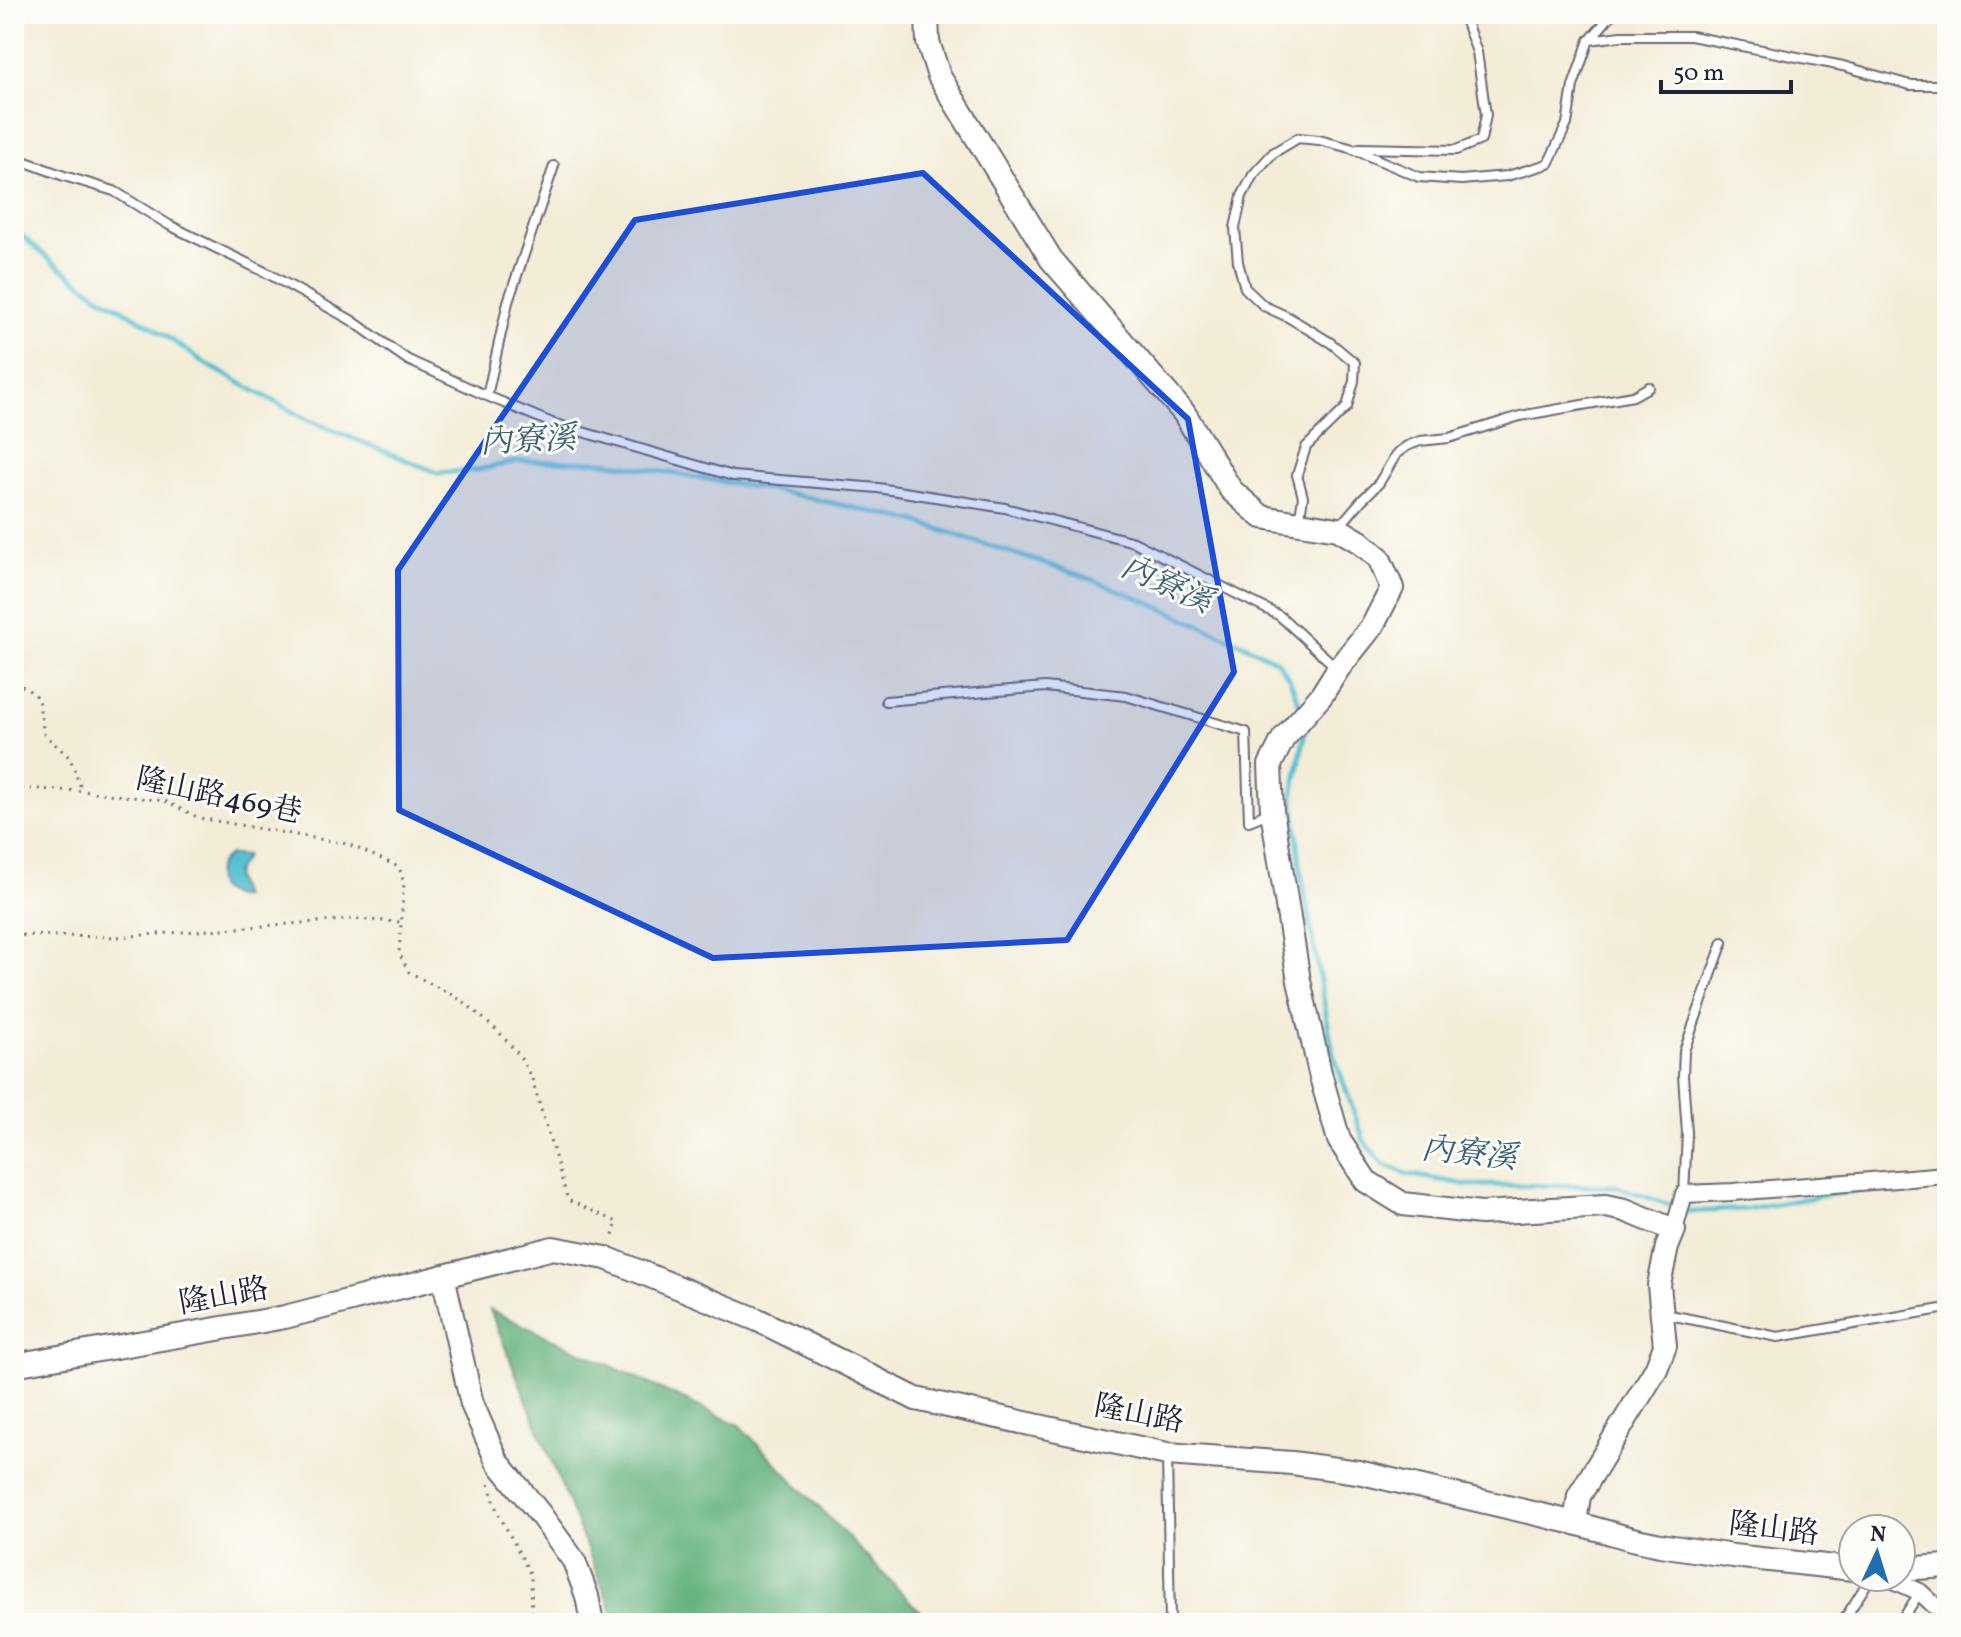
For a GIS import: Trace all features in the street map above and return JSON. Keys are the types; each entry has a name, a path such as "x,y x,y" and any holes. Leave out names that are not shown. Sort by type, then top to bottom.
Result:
{"street":[{"path":"927,14 928,42 939,76 1051,259 1184,413 1231,490 1262,517 1338,529 1360,542 1379,558 1392,588 1373,625 1321,696 1283,739 1270,765 1272,811 1299,981 1339,1140 1366,1181 1403,1204 1481,1213 1606,1206 1625,1210 1674,1230"},
{"path":"1575,1523 1579,1496 1656,1369 1665,1346 1659,1285 1684,1194 1947,1175"},
{"name":"隆山路","path":"14,1365 285,1317 553,1248 606,1258 758,1320 916,1399 1167,1454 1292,1463 1358,1472 1660,1545 1837,1567"},
{"path":"443,1276 472,1404 497,1461 574,1561 587,1596 592,1623"},
{"path":"1917,1568 1947,1566"},
{"path":"1917,1591 1947,1617"}],"lane":[{"path":"1350,148 1456,150 1481,140 1486,115 1477,52 1463,14"},
{"path":"1299,523 1303,497 1297,475 1306,447 1347,407 1355,363 1331,343 1264,306 1245,288 1238,262 1235,228 1242,196 1253,175 1273,153 1298,138 1350,148 1419,177 1461,180 1507,176 1548,164 1567,124 1573,86 1589,40 1612,14"},
{"path":"1589,40 1621,36 1691,36 1843,66 1910,85 1947,85"},
{"path":"14,161 26,162 114,191 169,225 267,273 351,320 408,360 552,423 733,476 878,488 1005,508 1134,542 1280,616 1338,669"},
{"path":"487,396 508,302 554,166"},
{"path":"1338,529 1379,483 1397,453 1407,446 1420,441 1449,438 1520,416 1633,396 1649,387"},
{"path":"886,701 1045,687 1126,696 1246,732 1249,821 1272,811"},
{"path":"1684,1194 1687,1133 1684,1051 1723,942"},
{"path":"1662,1313 1778,1337 1947,1308"},
{"path":"1167,1454 1170,1623"},
{"path":"1900,1623 1920,1592"},
{"path":"1842,1623 1861,1593"}],"path":[{"path":"14,684 25,687 38,698 44,734 70,758 82,791"},
{"name":"隆山路469巷","path":"14,788 82,791 165,801 199,818 348,844 399,867 404,883 399,953 409,972 463,1001 499,1032 519,1055 532,1079 568,1200 617,1222 606,1258"},
{"path":"14,935 117,937 356,919 400,922"},
{"path":"489,1482 497,1511 531,1575 532,1623"}],"highlighted area":[{"path":"923,173 1188,419 1234,672 1067,940 713,958 399,810 398,570 635,220"}],"green space":[{"path":"490,1310 739,1425 931,1623 617,1623"}],"water":[{"path":"230,855 246,856 235,878 242,897 232,896 218,887 218,868"}],"waterway":[{"name":"內寮溪","path":"14,229 96,294 153,327 206,364 308,420 438,473 477,470 519,461 605,462 778,491 914,521 1086,577 1245,645 1277,661 1289,678 1302,710"},
{"name":"內寮溪","path":"1306,727 1293,796 1301,874 1333,1053 1364,1141 1383,1164 1407,1174 1468,1185 1615,1186 1690,1212 1747,1209 1882,1188"},
{"name":"內寮溪","path":"1932,1184 1947,1183"}]}
